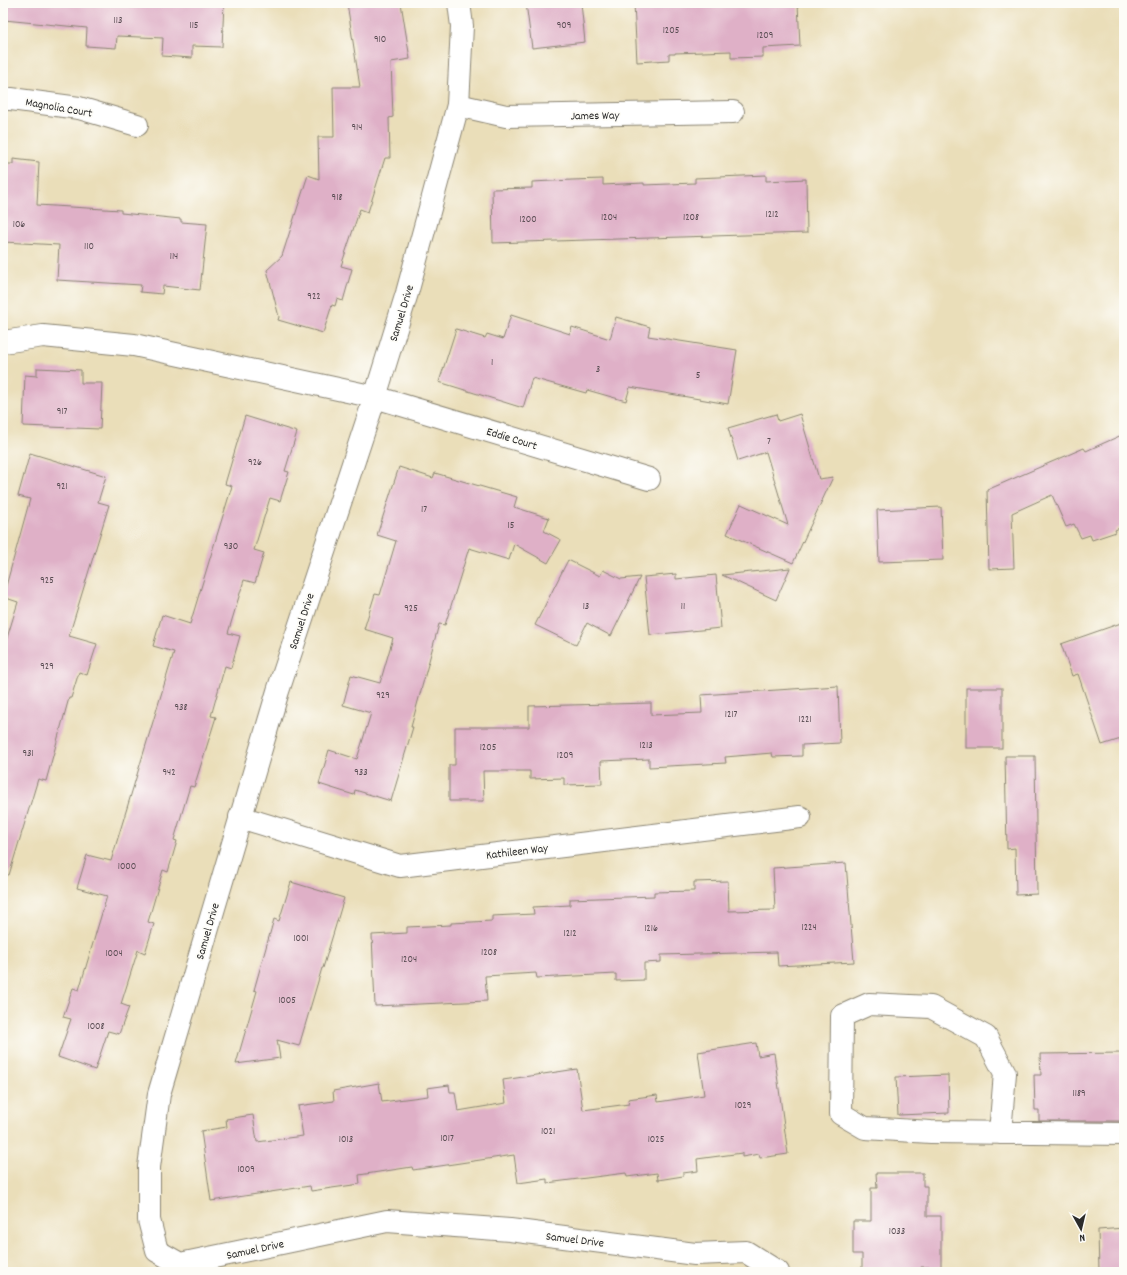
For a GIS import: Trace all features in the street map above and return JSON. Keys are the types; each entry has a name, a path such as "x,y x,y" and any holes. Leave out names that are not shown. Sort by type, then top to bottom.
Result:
{"street":[{"name":"Samuel Drive","path":"459,3 462,26 458,105 407,293 375,397 278,691 160,1094 149,1167 149,1220 157,1251 180,1264 387,1221 510,1230 695,1254 746,1252 778,1272"},
{"name":"Magnolia Court","path":"3,99 79,108 137,125"},
{"name":"James Way","path":"458,105 506,116 733,112"},
{"name":"Eddie Court","path":"3,342 43,336 134,345 375,397 649,479"},
{"name":"Kathileen Way","path":"240,817 400,866 800,817"},
{"path":"1000,1133 1005,1073 986,1037 931,1008 869,1004 842,1016 841,1114 865,1128 931,1132 1000,1133 1124,1134"}],"building":[{"path":"5,3 224,3 222,47 192,46 192,58 162,56 163,38 117,36 116,48 86,46 87,28 4,20"},
{"path":"347,3 401,3 410,59 391,62 393,117 389,118 390,158 385,158 368,212 360,209 341,266 352,269 343,301 337,299 335,306 332,305 323,333 278,320 279,317 267,270 282,256 308,175 319,179 318,137 334,137 333,87 360,87"},
{"path":"526,3 581,3 585,42 532,48"},
{"path":"634,3 660,3 660,6 798,3 800,46 763,48 763,57 731,58 731,51 675,53 669,54 669,60 637,62"},
{"path":"13,159 39,162 37,205 121,210 121,213 181,219 181,222 207,224 200,290 163,286 162,294 140,292 141,285 57,280 59,245 3,242 3,164 13,164"},
{"path":"766,175 766,181 806,179 807,233 493,243 492,189 532,188 532,182 603,179 603,185 644,183 644,185 695,183 695,178"},
{"path":"511,315 570,334 572,327 610,339 616,317 650,327 648,336 737,350 728,404 630,387 626,401 587,390 586,393 532,378 523,408 439,382 456,329 485,338 487,334 503,339"},
{"path":"37,368 81,370 81,383 102,383 100,429 23,426 25,375 37,376"},
{"path":"776,414 778,421 800,414 819,479 833,477 793,563 727,534 741,504 788,525 766,452 738,461 728,428"},
{"path":"245,416 297,432 285,471 289,472 280,501 270,498 254,550 264,553 255,583 244,580 228,633 240,636 231,668 225,666 211,716 216,717 194,787 190,786 174,840 177,841 168,872 163,870 148,922 154,924 145,953 138,950 121,1004 129,1007 119,1034 108,1031 95,1070 58,1057 71,1019 63,1017 73,988 79,990 107,896 77,888 87,855 111,861 174,652 153,646 162,615 190,624 232,486 225,484"},
{"path":"1124,434 1124,526 1115,530 1116,532 1092,540 1090,535 1081,538 1074,524 1066,527 1052,495 1012,513 1014,568 989,569 987,490 1084,448 1086,451"},
{"path":"30,453 106,476 98,502 109,505 69,636 97,644 87,675 79,672 71,698 69,698 46,781 38,779 9,875 3,874 3,651 18,602 3,597 30,499 18,496"},
{"path":"399,467 433,478 435,473 517,497 514,507 549,518 544,531 561,540 548,563 514,544 509,560 469,548 445,625 439,624 411,727 413,727 391,801 355,790 354,795 319,784 329,750 357,759 371,713 343,705 351,675 380,683 393,638 364,629 375,594 380,595 396,541 377,535"},
{"path":"941,507 943,560 879,562 877,510"},
{"path":"568,560 600,576 603,570 621,579 640,577 611,636 587,623 576,645 535,625"},
{"path":"790,568 776,600 722,575"},
{"path":"676,574 676,579 716,575 721,628 650,635 644,577"},
{"path":"1124,622 1124,738 1102,745 1078,674 1072,676 1061,644"},
{"path":"838,686 840,743 802,745 802,756 773,757 772,753 725,757 726,763 649,767 649,759 601,761 602,784 564,785 564,778 530,779 530,771 483,771 484,801 449,801 449,765 455,765 455,727 529,727 529,706 651,703 651,715 702,713 701,695"},
{"path":"966,688 1002,688 1002,748 966,748"},
{"path":"1005,756 1035,756 1037,894 1016,895 1015,848 1007,849"},
{"path":"846,863 854,962 778,966 777,952 661,955 661,962 644,963 644,980 616,981 616,974 537,978 536,973 485,976 487,1001 375,1006 372,935 407,933 407,927 492,921 492,916 534,914 533,907 570,905 570,899 654,896 654,892 694,891 694,882 728,881 729,911 775,910 773,868"},
{"path":"291,882 344,898 323,968 299,1046 277,1040 280,1058 236,1064 257,991 254,990 274,919 279,921"},
{"path":"756,1043 758,1056 774,1053 788,1154 760,1158 759,1154 742,1157 742,1153 697,1159 698,1171 683,1173 683,1176 658,1180 657,1173 627,1177 626,1173 547,1183 547,1179 518,1183 514,1155 413,1170 412,1167 359,1175 360,1184 311,1191 310,1186 211,1201 201,1131 227,1127 226,1119 253,1115 257,1142 303,1136 298,1106 334,1101 333,1091 379,1083 382,1102 428,1096 427,1088 449,1085 450,1092 455,1092 458,1111 506,1103 503,1080 577,1069 583,1110 629,1104 628,1099 657,1095 658,1102 704,1095 698,1052"},
{"path":"1124,1053 1124,1121 1039,1121 1039,1110 1035,1110 1034,1075 1041,1075 1040,1054"},
{"path":"948,1075 949,1113 898,1115 896,1077"},
{"path":"876,1173 923,1173 923,1186 927,1186 927,1216 941,1216 941,1267 921,1267 921,1272 862,1272 862,1254 853,1254 853,1221 871,1221 871,1188 877,1188"},
{"path":"1124,1228 1124,1272 1099,1272 1098,1230"}]}
